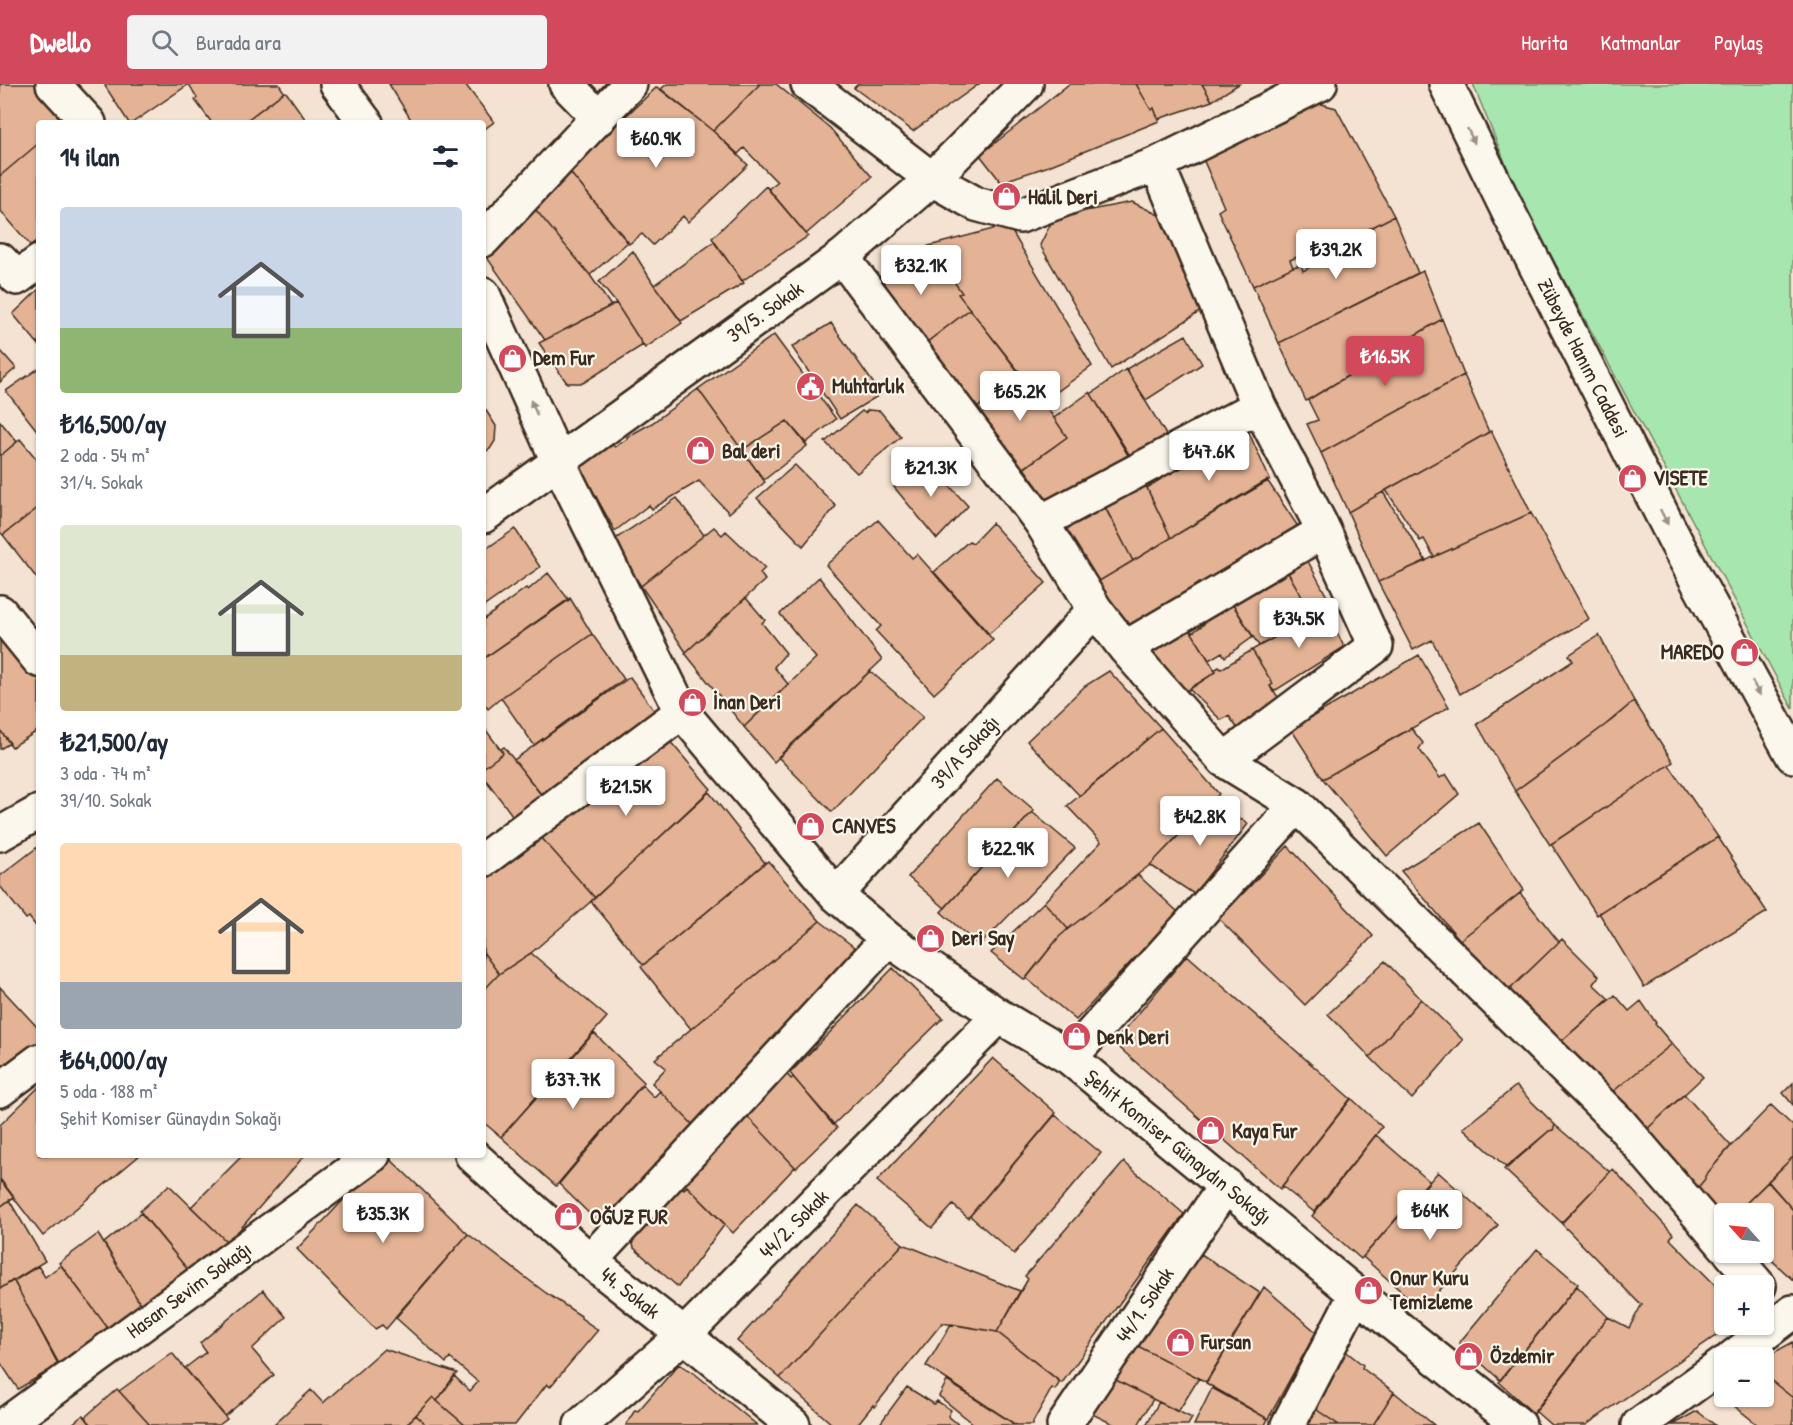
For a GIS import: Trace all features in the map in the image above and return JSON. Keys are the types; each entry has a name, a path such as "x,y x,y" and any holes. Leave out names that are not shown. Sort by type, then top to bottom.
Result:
{"street":[{"path":"53,84 86,120"},
{"path":"337,84 364,120"},
{"path":"566,84 598,118"},
{"path":"486,237 630,84"},
{"path":"808,84 932,179 976,204 1020,216 1158,165 1320,84"},
{"name":"39/5. Sokak","path":"486,514 842,257 932,179 1026,84"},
{"name":"Zübeyde Hanım Caddesi","path":"1446,84 1677,544 1793,756"},
{"path":"1158,165 1259,406 1324,531 1376,646 1224,760"},
{"path":"842,257 1041,522 1095,609 1125,648 1224,760 1297,805 1619,1122 1714,1233"},
{"path":"0,260 17,278 36,264"},
{"name":"Şehit Komiser Günaydın Sokağı","path":"486,301 558,461 682,712 836,895 888,939 999,1016 1070,1058 1519,1425"},
{"path":"1041,522 1259,406"},
{"path":"1125,648 1324,531"},
{"name":"39/A Sokağı","path":"836,895 1095,609"},
{"path":"0,612 36,656"},
{"path":"486,858 682,712"},
{"path":"1070,1058 1297,805"},
{"path":"0,834 36,814"},
{"path":"590,1262 888,939"},
{"name":"44/2. Sokak","path":"581,1425 684,1335 999,1016"},
{"path":"0,1090 36,1062"},
{"name":"Hasan Sevim Sokağı","path":"6,1420 369,1158"},
{"name":"44. Sokak","path":"475,1158 590,1262 684,1335 793,1425"},
{"name":"44/1. Sokak","path":"1064,1425 1226,1185"},
{"path":"1739,1263 1750,1275"},
{"path":"1288,1425 1356,1294"},
{"path":"1747,1347 1790,1315 1774,1301"},
{"path":"1639,1425 1714,1371"}],"green space":[{"path":"1473,84 1793,84 1793,709 1518,194"}],"building":[{"path":"0,84 44,84 72,118 69,120 36,120 36,146 0,176"},
{"path":"108,84 189,84 136,120 127,120 105,86"},
{"path":"189,84 279,84 284,92 247,120 210,120 195,100 197,98"},
{"path":"389,84 465,84 494,122 486,128 486,120 411,120"},
{"path":"667,84 760,84 713,131 661,89"},
{"path":"760,84 776,84 830,128 872,177 806,234 768,189 777,182 744,148 738,154 713,131"},
{"path":"858,84 979,84 913,131 854,88"},
{"path":"1069,84 1136,84 1151,110 1154,108 1159,121 1046,167 1001,182 980,155"},
{"path":"1136,84 1202,84 1212,101 1158,119 1154,108 1151,110"},
{"path":"1202,84 1239,84 1212,101"},
{"path":"657,87 713,131 748,165 688,222 683,216 653,245 642,234 629,244 568,170"},
{"path":"286,92 306,120 247,120"},
{"path":"1314,102 1336,108 1394,216 1316,256 1314,250 1290,260 1293,267 1253,286 1218,211 1224,207 1203,159"},
{"path":"36,146 36,242 31,246 0,210 0,176"},
{"path":"568,170 628,242 590,275 530,203"},
{"path":"766,186 808,236 742,281 712,238"},
{"path":"1132,202 1163,217 1201,311 1111,369 1040,245 1054,217"},
{"path":"535,209 590,275 611,306 545,340 486,256 486,250"},
{"path":"1394,216 1418,273 1279,343 1253,286 1293,267 1301,265 1303,271 1319,262 1316,256"},
{"path":"1008,225 1092,366 1043,402 958,294 962,293 929,246"},
{"path":"714,242 744,283 681,321 654,285"},
{"path":"929,246 962,293 958,294 970,309 922,346 868,285"},
{"path":"633,251 682,323 645,348 616,303 599,282"},
{"path":"1423,271 1442,319 1306,401 1279,343"},
{"path":"36,292 36,341 13,314"},
{"path":"616,303 643,345 583,383 567,383 539,343"},
{"path":"970,309 1020,374 972,412 922,346"},
{"path":"1442,319 1464,375 1321,453 1307,424 1318,420 1308,400"},
{"path":"831,323 881,394 840,419 792,347"},
{"path":"774,335 836,419 806,443 787,421 742,450 698,389"},
{"path":"1186,335 1202,364 1146,400 1126,369"},
{"path":"0,350 16,368 0,382"},
{"path":"1126,369 1168,438 1134,462 1091,394"},
{"path":"36,370 36,429 6,391"},
{"path":"1020,374 1067,437 1022,470 972,412"},
{"path":"1464,375 1489,432 1348,512 1321,453"},
{"path":"698,389 765,482 729,513 699,481 652,509 649,505 615,531 578,464 610,443 615,447"},
{"path":"1090,392 1128,455 1051,506 1024,468 1067,437 1054,418"},
{"path":"868,410 880,411 901,437 857,473 825,442 862,411 865,413"},
{"path":"486,411 496,426 495,441 486,451"},
{"path":"0,421 17,442 0,456"},
{"path":"787,421 807,446 764,480 742,450"},
{"path":"1243,425 1246,426 1270,480 1171,538 1147,488"},
{"path":"1491,431 1531,513 1434,557 1424,539 1420,541 1386,490"},
{"path":"20,439 36,458 36,509 3,535 0,532 0,456"},
{"path":"923,457 968,506 937,539 894,487"},
{"path":"795,465 836,506 803,546 757,498"},
{"path":"1141,476 1171,538 1133,561 1101,499"},
{"path":"1267,480 1303,534 1133,637 1096,583"},
{"path":"1383,492 1426,561 1378,582 1348,512"},
{"path":"677,498 704,535 641,586 611,542"},
{"path":"1102,502 1133,561 1091,586 1056,532"},
{"path":"36,509 36,577 3,535"},
{"path":"1531,513 1589,619 1460,694 1432,640 1413,650 1378,582"},
{"path":"878,520 912,558 917,554 993,640 934,694 876,631 881,626 826,565"},
{"path":"992,523 1046,583 989,634 934,572 969,541 973,543"},
{"path":"714,527 722,535 726,531 765,568 760,573 765,580 686,652 641,586"},
{"path":"515,529 540,567 486,605 486,549"},
{"path":"1303,552 1332,606 1313,616 1283,564"},
{"path":"1282,562 1313,616 1259,646 1226,593"},
{"path":"548,573 569,600 486,657 486,618 526,588 528,590"},
{"path":"819,577 882,660 774,762 744,727 816,658 780,614"},
{"path":"570,598 592,634 488,709 486,706 486,657"},
{"path":"746,598 765,620 762,623 786,653 774,667 788,684 744,727 685,653"},
{"path":"1230,600 1253,637 1225,657 1222,652 1209,660 1192,633 1204,624 1202,621"},
{"path":"1326,609 1344,647 1273,692 1270,686 1273,684 1252,650"},
{"path":"1183,618 1216,672 1187,691 1185,688 1179,693 1142,645"},
{"path":"0,629 36,676 36,732 12,747 0,730"},
{"path":"592,634 624,679 534,745 501,698"},
{"path":"1599,635 1634,701 1604,726 1515,791 1477,724 1573,661 1569,655"},
{"path":"1252,650 1273,684 1270,686 1281,701 1240,732 1229,716 1221,720 1189,689 1216,672 1214,670 1219,667 1221,669"},
{"path":"1419,655 1449,707 1323,779 1291,729"},
{"path":"870,671 923,717 832,812 778,757"},
{"path":"1109,671 1161,728 1080,796 1027,741 1085,686"},
{"path":"630,677 656,713 541,794 514,760"},
{"path":"1634,701 1673,762 1550,845 1515,791 1612,720"},
{"path":"1161,728 1219,794 1150,865 1068,929 1044,902 1101,842 1067,806"},
{"path":"1411,728 1423,743 1419,749 1440,778 1446,774 1459,794 1387,856 1323,779"},
{"path":"0,730 10,743 0,749"},
{"path":"486,730 503,753 486,766"},
{"path":"668,739 711,789 595,898 540,836"},
{"path":"504,747 542,796 515,819 486,780 486,766 503,753 501,749"},
{"path":"1669,765 1718,837 1597,915 1551,844"},
{"path":"997,778 1034,810 945,908 908,877"},
{"path":"709,792 765,863 643,965 591,901"},
{"path":"1213,799 1248,824 1194,894 1150,865"},
{"path":"1032,812 1075,848 979,946 941,912"},
{"path":"1479,823 1524,890 1460,940 1401,871"},
{"path":"540,836 595,898 531,953 499,974 486,956 486,877"},
{"path":"1718,837 1767,912 1644,987 1599,913"},
{"path":"1288,846 1373,936 1305,1005 1219,919"},
{"path":"36,848 36,926 29,917 26,919 0,886 0,876"},
{"path":"768,861 820,921 691,1029 641,967"},
{"path":"1138,875 1178,912 1076,1020 1026,978 1059,937"},
{"path":"1520,893 1559,942 1507,992 1460,940"},
{"path":"1044,902 1068,929 1025,980 991,953"},
{"path":"820,921 862,953 697,1129 652,1083 666,1068 655,1059"},
{"path":"1562,939 1599,976 1593,984 1609,999 1557,1045 1505,994"},
{"path":"531,953 607,1017 501,1137 486,1124 486,988 499,974"},
{"path":"1187,955 1351,1099 1280,1189 1114,1043"},
{"path":"486,956 499,974 486,988"},
{"path":"1385,961 1421,999 1370,1057 1328,1014"},
{"path":"893,968 943,1018 833,1125 790,1073"},
{"path":"0,987 36,1026 36,1051 0,1078"},
{"path":"1615,995 1629,1011 1641,1001 1655,1024 1672,1044 1611,1093 1557,1045"},
{"path":"1421,999 1463,1040 1412,1099 1370,1057"},
{"path":"594,1033 644,1082 556,1186 501,1137"},
{"path":"1672,1044 1703,1077 1644,1132 1611,1093"},
{"path":"993,1058 1056,1113 968,1218 953,1205 932,1228 877,1181"},
{"path":"786,1073 791,1079 793,1077 837,1128 796,1168 746,1115"},
{"path":"1793,1083 1793,1105 1783,1093"},
{"path":"642,1085 654,1097 660,1091 697,1129 601,1225 559,1184"},
{"path":"1516,1086 1555,1125 1553,1130 1507,1168 1463,1128"},
{"path":"36,1090 36,1158 136,1158 43,1236 0,1180 0,1125"},
{"path":"1684,1094 1731,1146 1696,1190 1644,1132"},
{"path":"1351,1098 1382,1127 1314,1212 1282,1186"},
{"path":"1771,1105 1793,1126 1793,1157 1746,1203 1714,1203 1714,1207 1696,1190 1728,1149"},
{"path":"746,1115 795,1167 733,1233 687,1186 684,1189 678,1184"},
{"path":"1055,1115 1101,1153 1014,1254 970,1216"},
{"path":"1555,1125 1610,1172 1562,1223 1504,1169 1553,1130"},
{"path":"1376,1135 1429,1181 1361,1259 1312,1216"},
{"path":"1793,1157 1793,1210 1768,1181"},
{"path":"240,1158 302,1158 228,1243 191,1207"},
{"path":"383,1158 389,1158 468,1234 386,1329 382,1325 375,1329 297,1249"},
{"path":"1124,1162 1184,1214 1062,1383 997,1332 1028,1279 1025,1276"},
{"path":"1613,1169 1673,1234 1670,1239 1714,1284 1714,1335 1717,1335 1586,1425 1551,1425 1535,1411 1608,1317 1629,1328 1642,1304 1561,1223"},
{"path":"1438,1172 1498,1225 1422,1310 1363,1257"},
{"path":"0,1179 14,1197 0,1207"},
{"path":"676,1182 684,1189 687,1186 725,1224 678,1287 634,1248 630,1234"},
{"path":"1768,1182 1793,1210 1793,1280 1774,1262 1774,1203 1746,1203"},
{"path":"169,1185 228,1243 193,1276 140,1211"},
{"path":"9,1200 45,1261 0,1289 0,1207"},
{"path":"858,1205 903,1244 780,1378 737,1341"},
{"path":"141,1213 193,1276 145,1312 104,1243"},
{"path":"98,1234 144,1310 110,1331 59,1263"},
{"path":"468,1234 598,1330 550,1387 547,1384 515,1425 465,1425 437,1401 454,1376 470,1391 478,1382 450,1358 446,1363 395,1317"},
{"path":"903,1244 1020,1291 997,1332 942,1323 857,1425 833,1425 780,1378"},
{"path":"1537,1249 1578,1284 1500,1380 1459,1343"},
{"path":"1201,1254 1260,1293 1206,1382 1136,1345"},
{"path":"61,1265 110,1331 59,1366 14,1281 38,1266 45,1277"},
{"path":"13,1280 58,1362 50,1371 18,1389 0,1362 0,1289"},
{"path":"1577,1286 1608,1317 1534,1414 1499,1382"},
{"path":"1264,1287 1316,1332 1268,1419 1206,1383"},
{"path":"263,1290 286,1317 252,1349 274,1375 225,1416 185,1368 206,1352 200,1343"},
{"path":"951,1324 997,1332 1060,1382 1055,1390 1052,1388 1033,1425 1016,1425 926,1366"},
{"path":"1793,1342 1793,1398 1774,1383 1774,1352"},
{"path":"1136,1345 1199,1378 1178,1412 1112,1378"},
{"path":"384,1349 457,1373 437,1401 433,1397 406,1425 273,1425 311,1390 323,1403"},
{"path":"1343,1349 1363,1365 1362,1368 1394,1392 1373,1425 1339,1425 1310,1404"},
{"path":"172,1353 227,1419 219,1425 150,1425 119,1391"},
{"path":"679,1364 694,1373 757,1425 626,1425 635,1410 638,1411"},
{"path":"1112,1378 1153,1399 1138,1425 1115,1425 1088,1412"},
{"path":"947,1381 1016,1425 975,1425 939,1396"},
{"path":"1774,1383 1793,1398 1793,1425 1758,1425 1736,1407 1774,1407"},
{"path":"907,1387 934,1404 937,1401 951,1410 948,1416 959,1425 879,1425"},
{"path":"1212,1388 1268,1419 1265,1425 1194,1425"},
{"path":"117,1389 150,1425 91,1425 85,1417"},
{"path":"1394,1392 1434,1425 1373,1425"},
{"path":"433,1397 465,1425 426,1425 416,1415"},
{"path":"1159,1402 1192,1418 1188,1425 1146,1425"},
{"path":"1310,1404 1318,1408 1317,1410 1339,1425 1299,1425"},
{"path":"1697,1411 1715,1425 1672,1425"},
{"path":"83,1415 92,1425 71,1425"},
{"path":"416,1415 426,1425 406,1425"}],"place":[{"name":"Halil Deri","path":"1007,197"},
{"name":"Dem Fur","path":"512,358"},
{"name":"Muhtarlık","path":"811,386"},
{"name":"Bal deri","path":"701,451"},
{"name":"VISETE","path":"1632,478"},
{"name":"MAREDO","path":"1745,652"},
{"name":"İnan Deri","path":"692,702"},
{"name":"CANVES","path":"811,826"},
{"name":"Deri Say","path":"931,938"},
{"name":"Denk Deri","path":"1076,1037"},
{"name":"Kaya Fur","path":"1211,1131"},
{"name":"OĞUZ FUR","path":"569,1217"},
{"name":"Onur Kuru Temizleme","path":"1369,1290"},
{"name":"Fursan","path":"1180,1342"},
{"name":"Özdemir","path":"1469,1356"}]}
